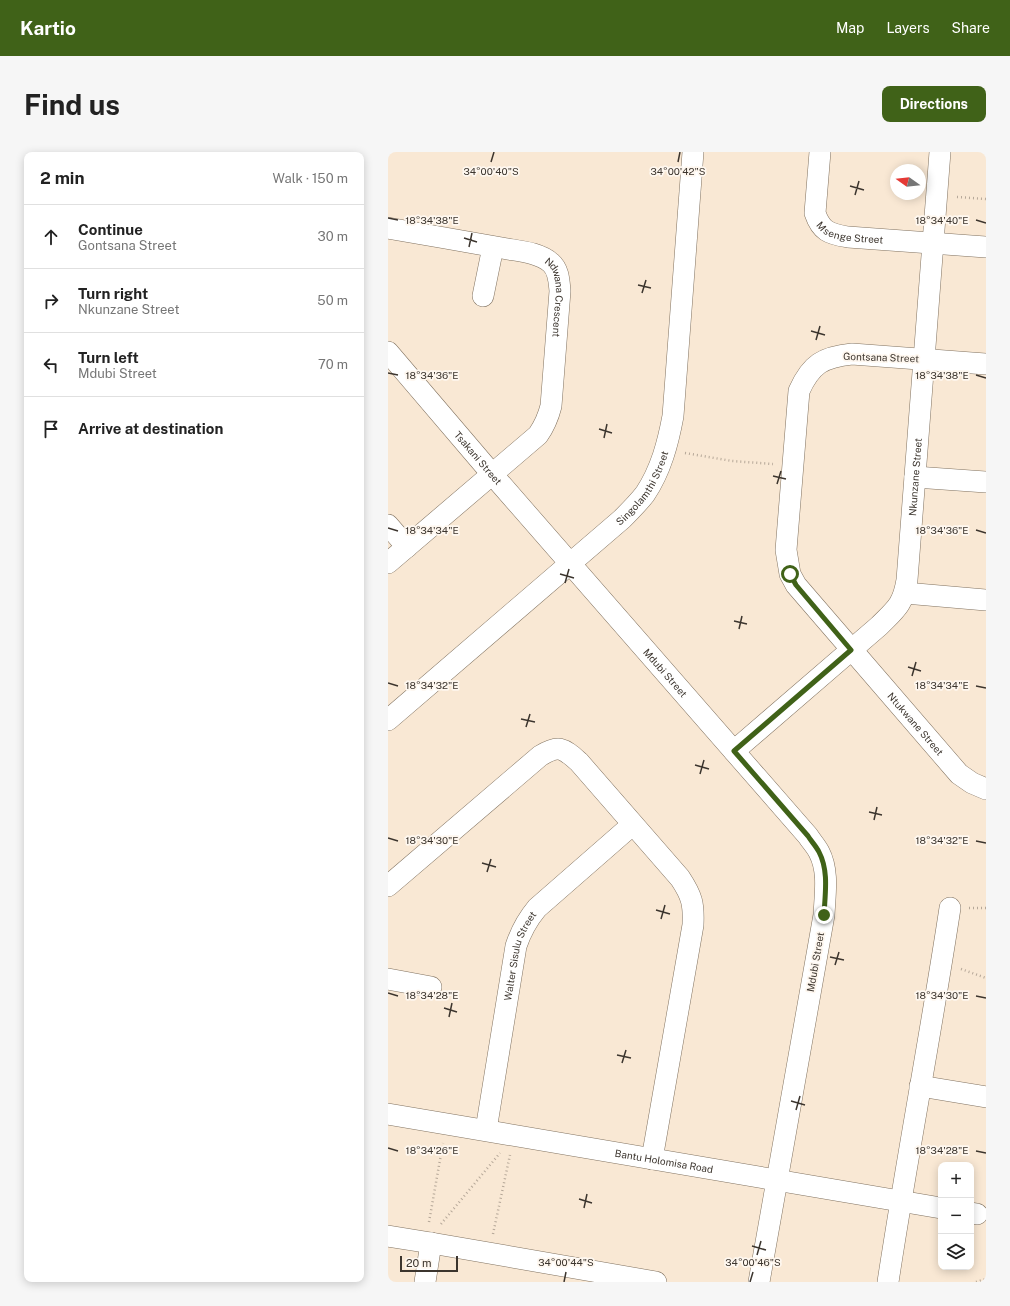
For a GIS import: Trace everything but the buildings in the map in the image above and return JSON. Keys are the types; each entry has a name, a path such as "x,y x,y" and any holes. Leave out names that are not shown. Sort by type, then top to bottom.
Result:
{"street":[{"name":"Singolamthi Street","path":"388,720 622,519 644,494 660,466 668,442 673,416 693,152"},
{"name":"Msenge Street","path":"820,152 815,213 818,222 823,229 833,235 986,247"},
{"name":"Nkunzane Street","path":"734,751 879,626 898,607 905,593 940,152"},
{"name":"Ndwana Crescent","path":"388,228 532,254 543,258 556,268 559,276 560,291 551,406 544,426 538,435 388,563"},
{"path":"483,296 494,247"},
{"name":"Tsakani Street","path":"388,352 570,564"},
{"name":"Gontsana Street","path":"851,650 796,585 790,574 786,550 800,391 805,378 814,368 826,359 838,355 852,354 986,364"},
{"path":"915,477 986,482"},
{"path":"388,525 407,547"},
{"name":"Mdubi Street","path":"570,564 808,836 818,851 823,863 825,875 824,915 759,1282"},
{"path":"905,593 986,600"},
{"name":"Ntukwane Street","path":"851,650 959,774 972,783 986,789"},
{"path":"388,886 540,756 550,750 558,748 566,750 575,758 632,825 680,878 689,891 692,900 694,912 693,925 652,1158"},
{"name":"Walter Sisulu Street","path":"486,1130 516,946 522,929 537,908 632,825"},
{"path":"888,1282 900,1201 950,908"},
{"path":"388,979 431,987"},
{"path":"920,1086 986,1097"},
{"name":"Bantu Holomisa Road","path":"388,1114 938,1207"},
{"path":"388,1236 489,1253 598,1277 656,1282"},
{"path":"425,1282 429,1242"}],"path":[{"path":"936,195 986,199"},
{"path":"665,451 700,455 732,462 793,465"},
{"path":"942,962 986,978"},
{"path":"429,1242 446,1124"},
{"path":"429,1242 514,1135"},
{"path":"489,1253 514,1135"},
{"path":"976,1282 986,1279"}],"route":[{"path":"790,574 796,585 851,650 734,751 808,836 818,851 823,863 825,875 824,915"}]}
